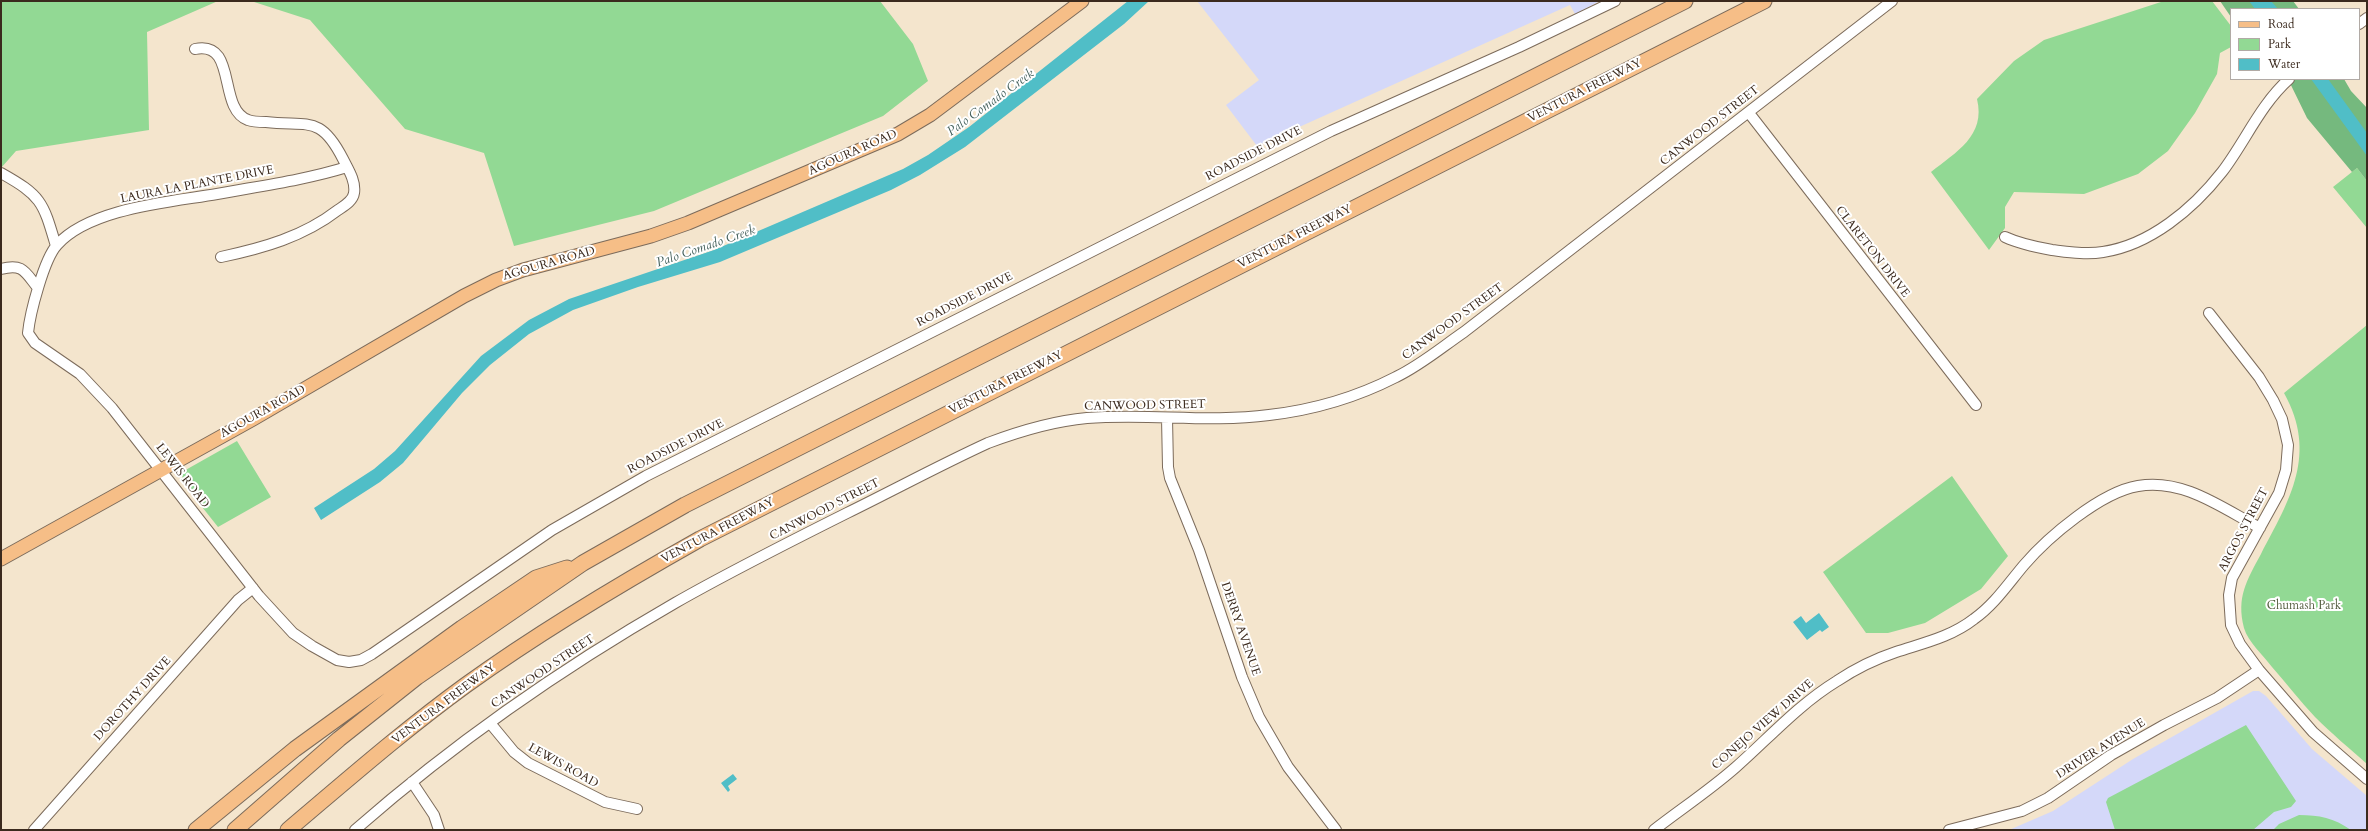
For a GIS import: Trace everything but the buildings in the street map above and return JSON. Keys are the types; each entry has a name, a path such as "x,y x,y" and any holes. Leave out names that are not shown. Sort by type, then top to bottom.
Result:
{"highway":[{"path":"235,830 307,768 417,678 583,563 684,505 1686,1"},
{"name":"VENTURA FREEWAY","path":"293,826 376,755 466,685 611,590 700,539 1764,1"},
{"path":"196,830 295,749 536,578 583,563"}],"main road":[{"name":"AGOURA ROAD","path":"1,559 159,469 253,419 464,296 496,280 523,270 650,236 688,223 898,134 930,115 1082,1"}],"street":[{"name":"ROADSIDE DRIVE","path":"349,662 361,660 372,654 552,530 646,476 1331,131 1519,47 1615,1"},
{"name":"CANWOOD STREET","path":"355,830 412,782 490,723 592,653 675,603 740,567 988,443 1027,430 1087,418 1242,418 1302,410 1348,397 1397,377 1464,332 1892,1"},
{"path":"195,49 207,49 220,59 232,107 239,114 248,120 310,124 318,127 325,132 338,149 352,177 354,194 348,202 329,217 284,240 260,249 221,257"},
{"path":"2005,237 2031,246 2074,253 2103,252 2139,242 2180,215 2221,174 2261,112 2288,80"},
{"name":"CLARETON DRIVE","path":"1749,113 1976,405"},
{"name":"LAURA LA PLANTE DRIVE","path":"38,288 56,246 63,239 82,228 113,214 154,204 316,177 347,167"},
{"path":"1,173 27,188 36,196 48,218 56,246"},
{"path":"1,269 14,266 21,268 38,288"},
{"name":"LEWIS ROAD","path":"38,288 29,325 30,338 80,374 112,408 253,588 293,633 328,656 349,662"},
{"name":"ARGOS STREET","path":"2209,314 2259,377 2282,419 2288,445 2286,470 2279,493 2232,578 2229,595 2232,625 2240,644 2259,670 2314,732 2367,779"},
{"name":"DERRY AVENUE","path":"1167,418 1168,467 1170,478 1199,550 1242,677 1259,717 1288,767 1336,830"},
{"name":"CONEJO VIEW DRIVE","path":"1654,830 1733,770 1816,694 1856,669 1895,653 1948,635 1974,620 1993,603 2047,541 2073,520 2113,494 2135,486 2155,483 2176,487 2194,493 2260,528"},
{"name":"DOROTHY DRIVE","path":"34,830 238,600 253,588"},
{"name":"DRIVER AVENUE","path":"1949,830 2022,811 2048,798 2111,755 2164,725 2217,698 2259,670"},
{"name":"LEWIS ROAD","path":"490,723 514,752 528,763 605,802 638,809"},
{"path":"412,782 434,815 439,830"}],"shaded area":[{"path":"1197,1 1600,1 1575,14 1570,5 1257,146 1226,105 1259,80"},
{"path":"2253,691 2259,691 2266,696 2312,749 2367,796 2367,830 2009,830 2053,811 2133,759"}],"green space":[{"path":"1,1 218,1 147,32 149,130 16,151 1,168"},
{"path":"251,1 880,1 913,44 928,81 883,116 654,211 514,246 484,153 405,129 310,20"},
{"path":"2164,1 2212,1 2230,25 2230,48 2220,53 2217,74 2195,113 2168,151 2138,174 2084,194 2014,192 2005,207 2005,228 1989,250 1931,172 1959,150 1973,133 1979,112 1977,99 2014,61 2044,40"},
{"path":"2220,1 2293,1 2298,8 2230,8 2230,16"},
{"path":"2288,80 2345,80 2351,91 2367,108 2367,181 2357,168 2352,172 2307,118"},
{"path":"2357,168 2367,181 2367,228 2333,187"},
{"name":"Chumash Park","path":"2367,325 2367,764 2315,717 2256,648 2244,628 2241,607 2247,581 2282,514 2296,476 2299,456 2299,436 2294,415 2284,393"},
{"path":"237,441 271,497 218,527 183,483 182,472"},
{"path":"1952,476 2008,556 1981,589 1925,623 1888,633 1866,633 1823,572"},
{"path":"2246,725 2296,801 2291,807 2274,812 2253,830 2115,830 2106,802 2108,798"},
{"path":"2299,815 2326,818 2351,830 2273,830 2279,824"}],"water":[{"path":"1128,1 1149,1 1124,24 965,147 920,175 891,190 720,262 638,287 573,310 529,334 490,365 462,393 403,463 380,482 321,520 314,508 374,469 395,451 481,356 529,320 569,299 714,250 903,169 928,155 969,127"},
{"path":"2249,1 2271,1 2277,8 2254,8"},
{"path":"2312,80 2329,80 2367,133 2367,156"},
{"path":"1819,613 1829,627 1822,632 1820,630 1807,640 1793,622 1801,616 1806,623"},
{"path":"733,774 737,779 728,786 730,790 728,792 721,783"}],"pier":[{"path":"283,750 326,823 318,830 306,830 268,762"}],"water label":[{"name":"Palo Comado Creek","path":"991,103"},
{"name":"Palo Comado Creek","path":"706,247"}]}
